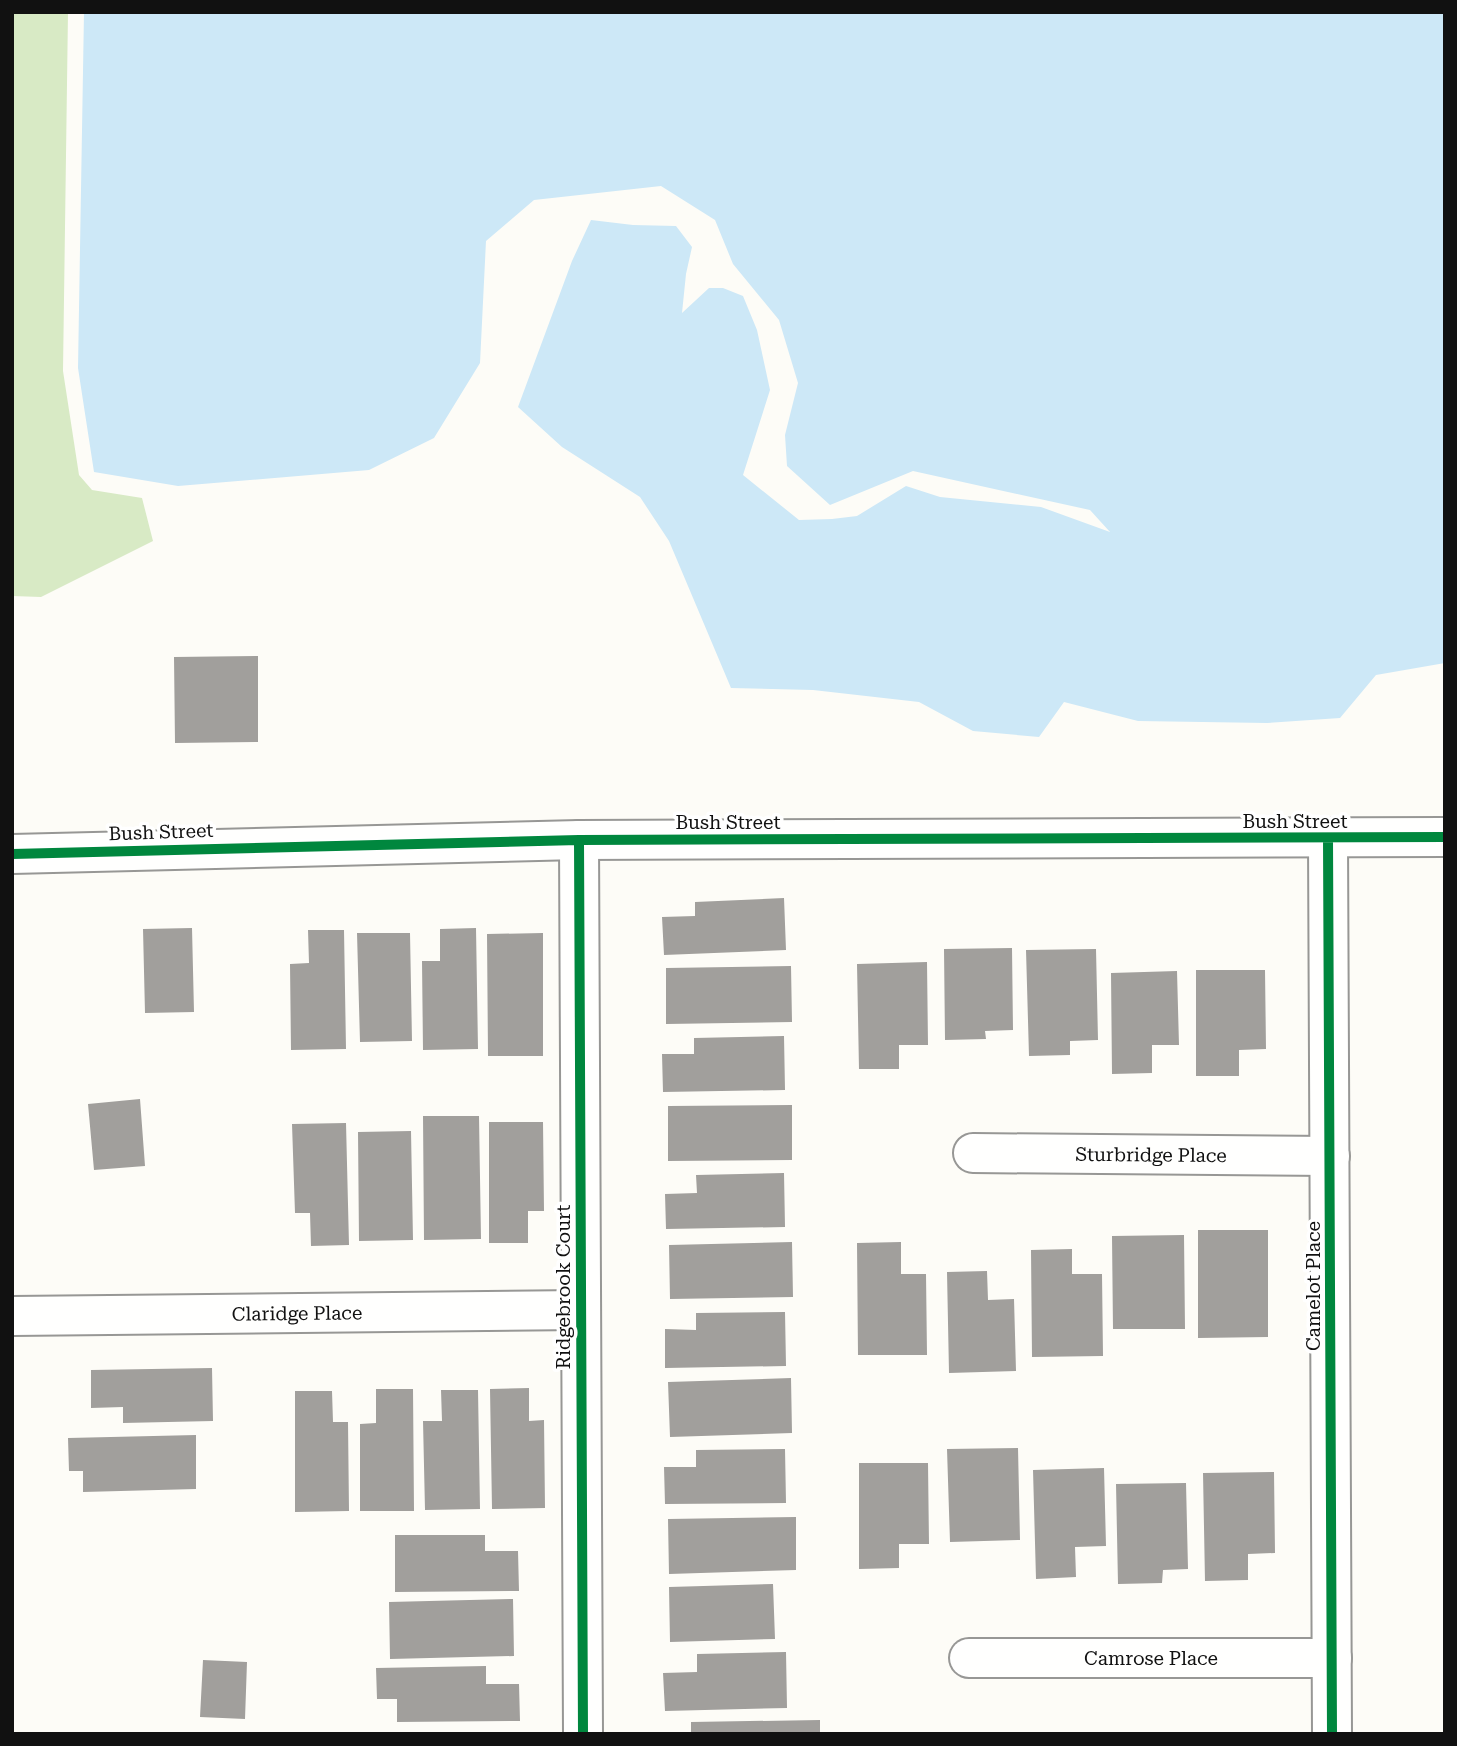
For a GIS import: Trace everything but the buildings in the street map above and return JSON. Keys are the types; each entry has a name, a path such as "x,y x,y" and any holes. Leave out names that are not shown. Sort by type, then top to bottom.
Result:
{"street":[{"name":"Bush Street","path":"12,854 579,840 1445,837"},
{"name":"Camelot Place","path":"1328,839 1332,1734"},
{"name":"Ridgebrook Court","path":"579,840 583,1734"},
{"name":"Sturbridge Place","path":"973,1153 1330,1156"},
{"name":"Claridge Place","path":"12,1316 580,1310"},
{"name":"Camrose Place","path":"969,1658 1332,1658"}],"green space":[{"path":"12,12 68,12 63,371 79,475 92,490 142,498 153,541 41,597 12,596"}],"water":[{"path":"84,12 1445,12 1445,663 1376,675 1340,718 1267,723 1138,721 1064,702 1039,737 973,731 919,702 813,690 731,688 669,541 640,497 562,447 518,407 572,261 591,220 676,226 692,247 682,313 709,288 723,288 743,296 757,330 770,390 743,475 799,520 857,516 906,486 940,497 1041,507 1110,532 1090,510 913,471 830,505 787,466 785,435 798,383 779,320 733,264 715,220 661,186 534,200 486,241 480,363 434,438 369,470 178,486 94,472 78,368"}],"cycle path":[{"path":"12,854 579,840 1445,837"},
{"path":"1328,839 1332,1734"},
{"path":"579,840 583,1734"}]}
